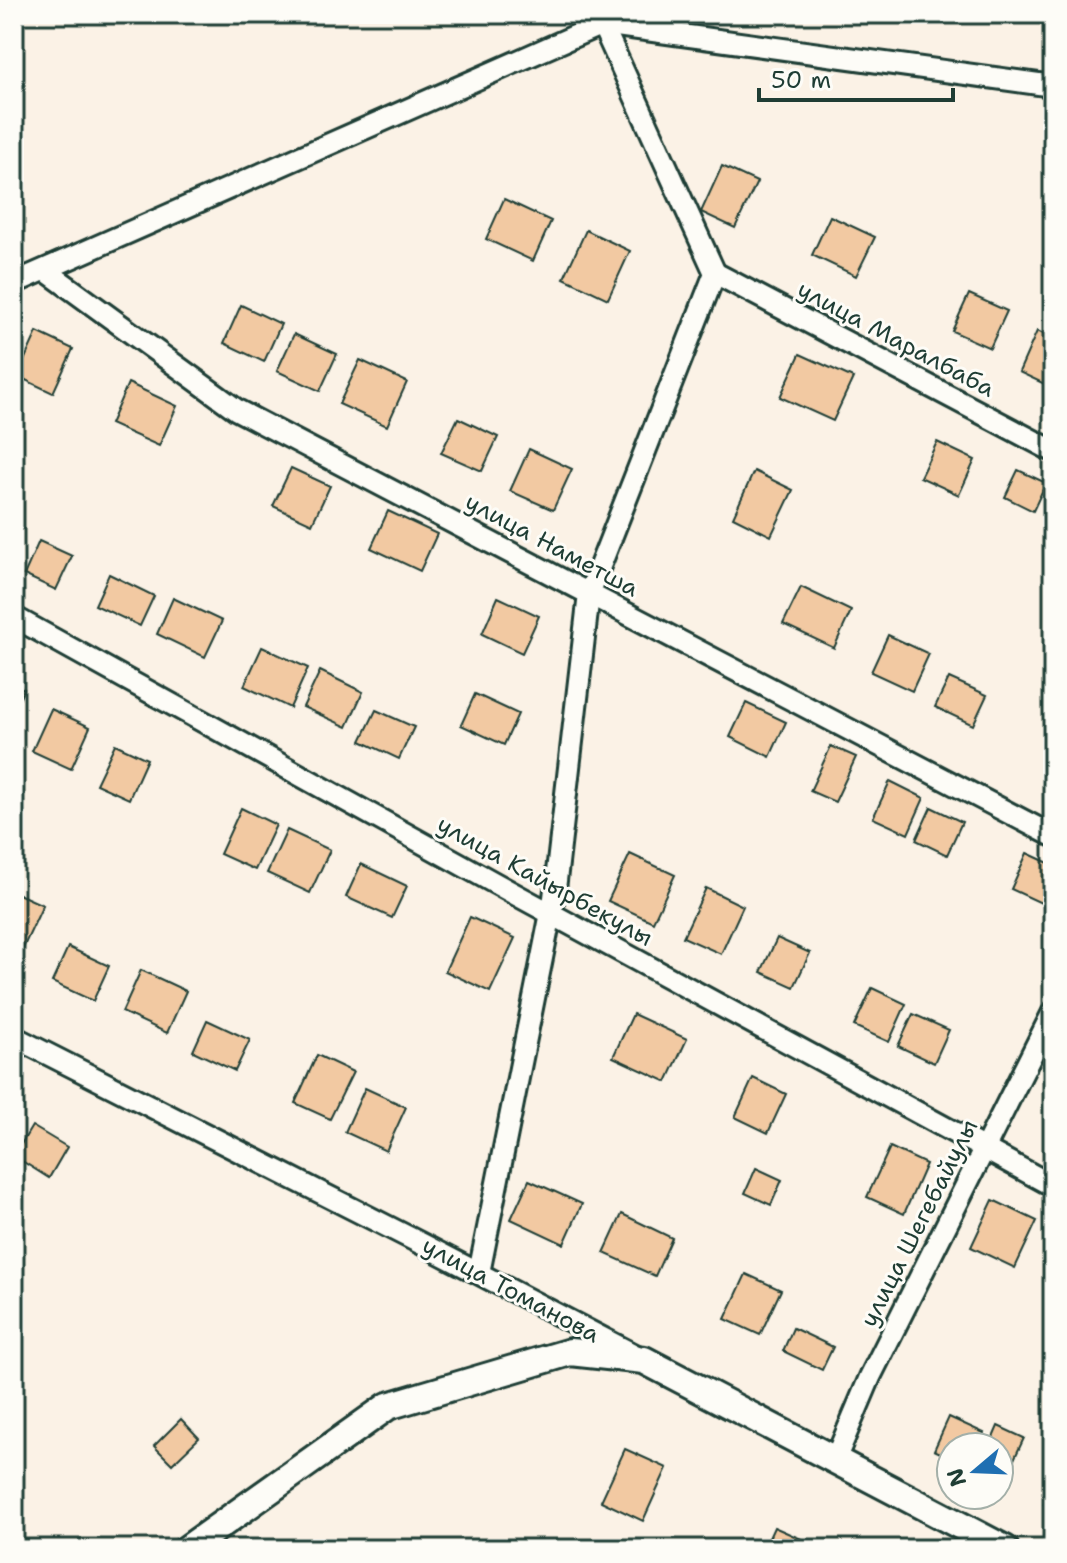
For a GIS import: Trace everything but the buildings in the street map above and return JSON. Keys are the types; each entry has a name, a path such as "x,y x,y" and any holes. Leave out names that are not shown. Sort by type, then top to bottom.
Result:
{"street":[{"path":"479,1273 551,914 589,594 715,273 602,24"},
{"path":"14,283 602,24 1053,86"},
{"name":"улица Наметша","path":"45,270 237,410 1053,836"},
{"name":"улица Маралбаба","path":"715,273 1053,451"},
{"name":"улица Кайырбекулы","path":"14,617 551,914 1053,1186"},
{"name":"улица Шегебайулы","path":"835,1460 870,1377 1053,1012"},
{"name":"улица Томанова","path":"14,1037 479,1273 1005,1549"},
{"path":"187,1549 388,1406 570,1352 644,1360"}]}
